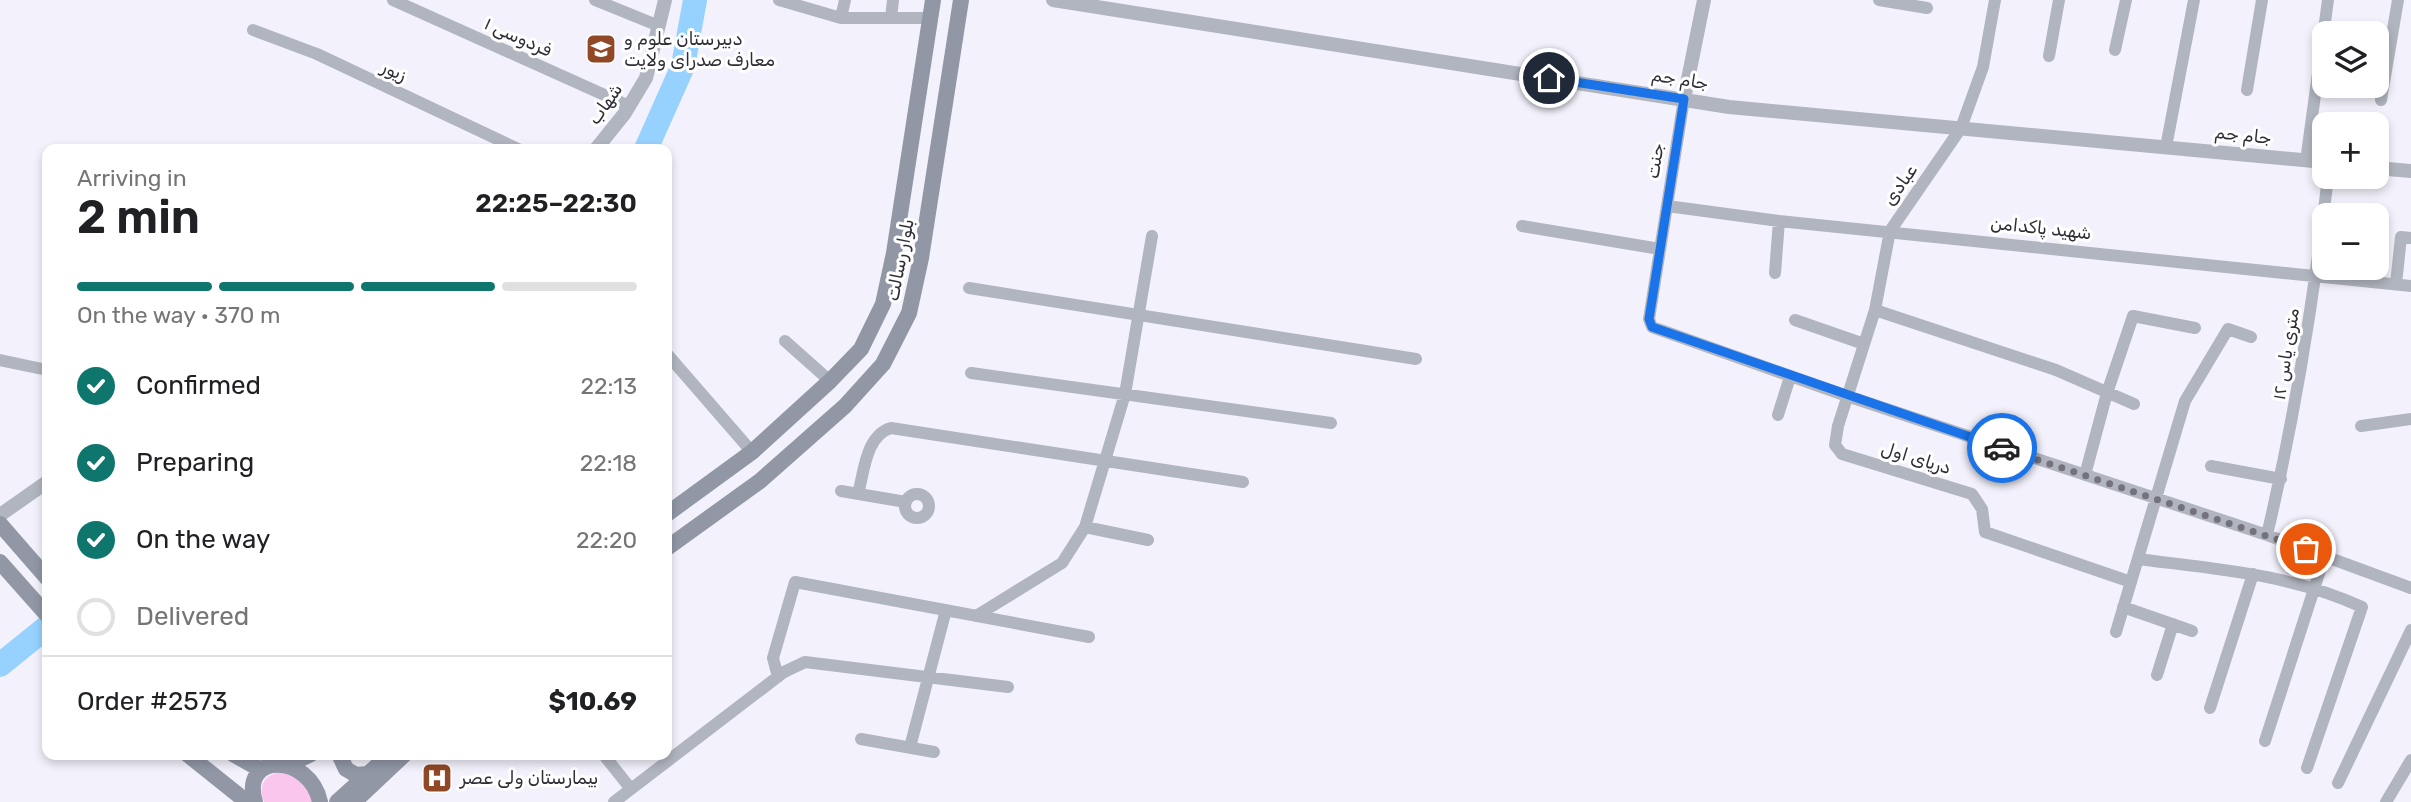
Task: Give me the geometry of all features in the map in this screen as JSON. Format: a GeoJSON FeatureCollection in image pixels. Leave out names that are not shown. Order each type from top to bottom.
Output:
{"type":"FeatureCollection","features":[{"type":"Feature","properties":{"kind":"main road","name":"بلوار رسالت"},"geometry":{"type":"LineString","coordinates":[[672,510],[752,452],[831,381],[860,349],[883,304],[894,253],[933,0]]}},
{"type":"Feature","properties":{"kind":"main road","name":"بلوار رسالت"},"geometry":{"type":"LineString","coordinates":[[672,544],[760,481],[845,406],[883,364],[909,313],[919,269],[961,0]]}},
{"type":"Feature","properties":{"kind":"main road"},"geometry":{"type":"LineString","coordinates":[[0,524],[42,572]]}},
{"type":"Feature","properties":{"kind":"main road"},"geometry":{"type":"LineString","coordinates":[[2,567],[42,609]]}},
{"type":"Feature","properties":{"kind":"main road"},"geometry":{"type":"LineString","coordinates":[[194,760],[247,802]]}},
{"type":"Feature","properties":{"kind":"main road"},"geometry":{"type":"LineString","coordinates":[[244,760],[261,770]]}},
{"type":"Feature","properties":{"kind":"main road"},"geometry":{"type":"LineString","coordinates":[[255,802],[253,788],[261,770],[270,765],[288,765],[298,760]]}},
{"type":"Feature","properties":{"kind":"main road"},"geometry":{"type":"LineString","coordinates":[[342,760],[346,769],[356,775],[368,774]]}},
{"type":"Feature","properties":{"kind":"main road"},"geometry":{"type":"LineString","coordinates":[[337,802],[383,760]]}},
{"type":"Feature","properties":{"kind":"main road"},"geometry":{"type":"LineString","coordinates":[[354,802],[399,760]]}},
{"type":"Feature","properties":{"kind":"main road"},"geometry":{"type":"LineString","coordinates":[[288,765],[310,778],[320,802]]}},
{"type":"Feature","properties":{"kind":"street","name":"فردوسی ۱"},"geometry":{"type":"LineString","coordinates":[[393,0],[629,106]]}},
{"type":"Feature","properties":{"kind":"street"},"geometry":{"type":"LineString","coordinates":[[595,0],[659,26]]}},
{"type":"Feature","properties":{"kind":"street","name":"شهاب"},"geometry":{"type":"LineString","coordinates":[[600,144],[629,106],[646,78],[665,0]]}},
{"type":"Feature","properties":{"kind":"street"},"geometry":{"type":"LineString","coordinates":[[779,0],[841,18],[930,18]]}},
{"type":"Feature","properties":{"kind":"street"},"geometry":{"type":"LineString","coordinates":[[841,18],[845,0]]}},
{"type":"Feature","properties":{"kind":"street"},"geometry":{"type":"LineString","coordinates":[[891,18],[893,0]]}},
{"type":"Feature","properties":{"kind":"street","name":"جام جم"},"geometry":{"type":"LineString","coordinates":[[1053,0],[1729,107],[2312,161]]}},
{"type":"Feature","properties":{"kind":"street","name":"جنت"},"geometry":{"type":"LineString","coordinates":[[1704,0],[1684,99],[1649,319],[1652,327],[1790,377]]}},
{"type":"Feature","properties":{"kind":"street"},"geometry":{"type":"LineString","coordinates":[[1879,0],[1927,8]]}},
{"type":"Feature","properties":{"kind":"street","name":"عبادی"},"geometry":{"type":"LineString","coordinates":[[1847,396],[1875,310],[1890,231],[1961,128],[1983,67],[1995,0]]}},
{"type":"Feature","properties":{"kind":"street"},"geometry":{"type":"LineString","coordinates":[[2049,56],[2059,0]]}},
{"type":"Feature","properties":{"kind":"street"},"geometry":{"type":"LineString","coordinates":[[2115,50],[2126,0]]}},
{"type":"Feature","properties":{"kind":"street"},"geometry":{"type":"LineString","coordinates":[[2166,147],[2193,0]]}},
{"type":"Feature","properties":{"kind":"street"},"geometry":{"type":"LineString","coordinates":[[2246,90],[2262,0]]}},
{"type":"Feature","properties":{"kind":"street"},"geometry":{"type":"LineString","coordinates":[[2306,161],[2328,0]]}},
{"type":"Feature","properties":{"kind":"street"},"geometry":{"type":"LineString","coordinates":[[2381,100],[2398,0]]}},
{"type":"Feature","properties":{"kind":"street","name":"زیور"},"geometry":{"type":"LineString","coordinates":[[253,30],[317,54],[507,144]]}},
{"type":"Feature","properties":{"kind":"street"},"geometry":{"type":"LineString","coordinates":[[2389,169],[2411,171]]}},
{"type":"Feature","properties":{"kind":"street","name":"شهید پاکدامن"},"geometry":{"type":"LineString","coordinates":[[1667,205],[1779,220],[2312,274]]}},
{"type":"Feature","properties":{"kind":"street"},"geometry":{"type":"LineString","coordinates":[[1775,272],[1779,220]]}},
{"type":"Feature","properties":{"kind":"street"},"geometry":{"type":"LineString","coordinates":[[1522,226],[1660,248]]}},
{"type":"Feature","properties":{"kind":"street"},"geometry":{"type":"LineString","coordinates":[[976,616],[1062,563],[1085,527],[1125,394],[1152,236]]}},
{"type":"Feature","properties":{"kind":"street"},"geometry":{"type":"LineString","coordinates":[[2396,284],[2401,237],[2411,238]]}},
{"type":"Feature","properties":{"kind":"street","name":"۱۲ متری یاس"},"geometry":{"type":"LineString","coordinates":[[2267,535],[2281,478],[2316,280]]}},
{"type":"Feature","properties":{"kind":"street","name":"شهید پاکدامن"},"geometry":{"type":"LineString","coordinates":[[2361,280],[2411,286]]}},
{"type":"Feature","properties":{"kind":"street"},"geometry":{"type":"LineString","coordinates":[[969,288],[1416,359]]}},
{"type":"Feature","properties":{"kind":"street"},"geometry":{"type":"LineString","coordinates":[[1875,310],[2056,370],[2134,404]]}},
{"type":"Feature","properties":{"kind":"street"},"geometry":{"type":"LineString","coordinates":[[2085,475],[2107,393],[2133,316],[2195,328]]}},
{"type":"Feature","properties":{"kind":"street"},"geometry":{"type":"LineString","coordinates":[[1795,320],[1864,344]]}},
{"type":"Feature","properties":{"kind":"street"},"geometry":{"type":"LineString","coordinates":[[2116,632],[2185,401],[2228,330],[2251,337]]}},
{"type":"Feature","properties":{"kind":"street"},"geometry":{"type":"LineString","coordinates":[[785,341],[831,381]]}},
{"type":"Feature","properties":{"kind":"street"},"geometry":{"type":"LineString","coordinates":[[0,360],[42,369]]}},
{"type":"Feature","properties":{"kind":"street"},"geometry":{"type":"LineString","coordinates":[[672,360],[752,452]]}},
{"type":"Feature","properties":{"kind":"street"},"geometry":{"type":"LineString","coordinates":[[971,373],[1331,423]]}},
{"type":"Feature","properties":{"kind":"street"},"geometry":{"type":"LineString","coordinates":[[1778,415],[1790,377],[2267,535],[2411,588]]}},
{"type":"Feature","properties":{"kind":"street","name":"دریای اول"},"geometry":{"type":"LineString","coordinates":[[1847,396],[1835,445],[1842,454],[1972,494],[1982,509],[1986,532],[2131,582]]}},
{"type":"Feature","properties":{"kind":"street"},"geometry":{"type":"LineString","coordinates":[[2361,426],[2411,419]]}},
{"type":"Feature","properties":{"kind":"street"},"geometry":{"type":"LineString","coordinates":[[858,494],[873,443],[878,435],[891,428],[1243,482]]}},
{"type":"Feature","properties":{"kind":"street"},"geometry":{"type":"LineString","coordinates":[[2211,466],[2281,478]]}},
{"type":"Feature","properties":{"kind":"street"},"geometry":{"type":"LineString","coordinates":[[0,514],[42,485]]}},
{"type":"Feature","properties":{"kind":"street"},"geometry":{"type":"LineString","coordinates":[[841,491],[906,502]]}},
{"type":"Feature","properties":{"kind":"street"},"geometry":{"type":"LineString","coordinates":[[1085,527],[1148,540]]}},
{"type":"Feature","properties":{"kind":"street"},"geometry":{"type":"LineString","coordinates":[[2265,741],[2325,555]]}},
{"type":"Feature","properties":{"kind":"street"},"geometry":{"type":"LineString","coordinates":[[2138,559],[2253,574],[2315,588],[2362,607],[2306,768]]}},
{"type":"Feature","properties":{"kind":"street"},"geometry":{"type":"LineString","coordinates":[[2210,708],[2253,574]]}},
{"type":"Feature","properties":{"kind":"street"},"geometry":{"type":"LineString","coordinates":[[778,677],[773,658],[795,582],[1089,636]]}},
{"type":"Feature","properties":{"kind":"street"},"geometry":{"type":"LineString","coordinates":[[2123,607],[2192,631]]}},
{"type":"Feature","properties":{"kind":"street"},"geometry":{"type":"LineString","coordinates":[[910,747],[946,610]]}},
{"type":"Feature","properties":{"kind":"street"},"geometry":{"type":"LineString","coordinates":[[2157,675],[2173,624]]}},
{"type":"Feature","properties":{"kind":"street"},"geometry":{"type":"LineString","coordinates":[[2338,783],[2411,630]]}},
{"type":"Feature","properties":{"kind":"street"},"geometry":{"type":"LineString","coordinates":[[672,758],[797,664],[813,661],[1008,687]]}},
{"type":"Feature","properties":{"kind":"street"},"geometry":{"type":"LineString","coordinates":[[861,739],[934,752]]}},
{"type":"Feature","properties":{"kind":"street"},"geometry":{"type":"LineString","coordinates":[[608,760],[631,789]]}},
{"type":"Feature","properties":{"kind":"street"},"geometry":{"type":"LineString","coordinates":[[614,802],[669,760]]}},
{"type":"Feature","properties":{"kind":"street"},"geometry":{"type":"LineString","coordinates":[[2386,802],[2411,760]]}},
{"type":"Feature","properties":{"kind":"shaded area"},"geometry":{"type":"Polygon","coordinates":[[[281,772],[301,782],[313,802],[264,802],[264,782],[270,775],[281,772]]]}},
{"type":"Feature","properties":{"kind":"waterway"},"geometry":{"type":"LineString","coordinates":[[648,144],[683,66],[695,0]]}},
{"type":"Feature","properties":{"kind":"waterway"},"geometry":{"type":"LineString","coordinates":[[0,665],[42,631]]}},
{"type":"Feature","properties":{"kind":"way so far"},"geometry":{"type":"LineString","coordinates":[[2002,448],[2306,549]]}},
{"type":"Feature","properties":{"kind":"place","name":"دبیرستان علوم و معارف صدرای ولایت"},"geometry":{"type":"Point","coordinates":[601,49]}},
{"type":"Feature","properties":{"kind":"place","name":"بیمارستان ولی عصر"},"geometry":{"type":"Point","coordinates":[437,778]}},
{"type":"Feature","properties":{"kind":"route"},"geometry":{"type":"LineString","coordinates":[[1549,78],[1684,99],[1649,319],[1652,327],[2002,448]]}}]}
